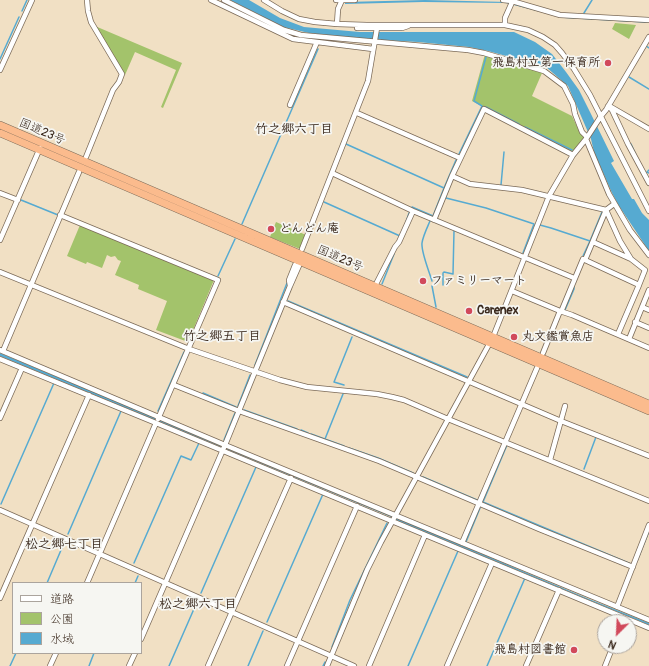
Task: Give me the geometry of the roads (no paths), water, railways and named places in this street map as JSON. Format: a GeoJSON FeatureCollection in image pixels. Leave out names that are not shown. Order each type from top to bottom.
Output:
{"type":"FeatureCollection","features":[{"type":"Feature","properties":{"kind":"highway","name":"国道23号"},"geometry":{"type":"LineString","coordinates":[[0,125],[41,147],[298,263],[649,404]]}},
{"type":"Feature","properties":{"kind":"highway","name":"国道23号"},"geometry":{"type":"LineString","coordinates":[[0,133],[41,147],[376,286],[649,411]]}},
{"type":"Feature","properties":{"kind":"street"},"geometry":{"type":"LineString","coordinates":[[1,67],[32,0]]}},
{"type":"Feature","properties":{"kind":"street"},"geometry":{"type":"LineString","coordinates":[[86,157],[113,90],[119,82],[122,74],[91,22],[88,11],[88,0]]}},
{"type":"Feature","properties":{"kind":"street"},"geometry":{"type":"LineString","coordinates":[[211,0],[289,37],[300,40],[374,49]]}},
{"type":"Feature","properties":{"kind":"street"},"geometry":{"type":"LineString","coordinates":[[224,0],[284,30],[301,35],[468,50],[484,53],[544,71],[564,86],[573,104],[574,114],[582,132],[587,138],[608,194],[630,230],[649,255]]}},
{"type":"Feature","properties":{"kind":"street"},"geometry":{"type":"LineString","coordinates":[[264,0],[299,19],[377,29],[402,28],[413,25]]}},
{"type":"Feature","properties":{"kind":"street"},"geometry":{"type":"LineString","coordinates":[[337,24],[340,0],[355,0]]}},
{"type":"Feature","properties":{"kind":"street"},"geometry":{"type":"LineString","coordinates":[[502,0],[560,15],[649,20]]}},
{"type":"Feature","properties":{"kind":"street"},"geometry":{"type":"LineString","coordinates":[[505,25],[505,18],[512,2]]}},
{"type":"Feature","properties":{"kind":"street"},"geometry":{"type":"LineString","coordinates":[[337,24],[505,25],[528,30],[543,37],[555,45],[574,69],[590,95],[600,118],[649,211]]}},
{"type":"Feature","properties":{"kind":"street"},"geometry":{"type":"LineString","coordinates":[[302,249],[368,81],[377,29]]}},
{"type":"Feature","properties":{"kind":"street"},"geometry":{"type":"LineString","coordinates":[[327,666],[367,570],[392,521],[492,340],[549,196],[573,155],[587,138],[606,110],[649,38]]}},
{"type":"Feature","properties":{"kind":"street"},"geometry":{"type":"LineString","coordinates":[[290,105],[317,42]]}},
{"type":"Feature","properties":{"kind":"street"},"geometry":{"type":"LineString","coordinates":[[643,47],[649,51]]}},
{"type":"Feature","properties":{"kind":"street"},"geometry":{"type":"LineString","coordinates":[[608,106],[649,129]]}},
{"type":"Feature","properties":{"kind":"street"},"geometry":{"type":"LineString","coordinates":[[608,106],[612,110],[649,184]]}},
{"type":"Feature","properties":{"kind":"street"},"geometry":{"type":"LineString","coordinates":[[434,220],[460,158],[484,109],[573,155]]}},
{"type":"Feature","properties":{"kind":"street"},"geometry":{"type":"LineString","coordinates":[[357,112],[460,158]]}},
{"type":"Feature","properties":{"kind":"street"},"geometry":{"type":"LineString","coordinates":[[0,240],[41,147]]}},
{"type":"Feature","properties":{"kind":"street"},"geometry":{"type":"LineString","coordinates":[[79,172],[1,351],[649,620]]}},
{"type":"Feature","properties":{"kind":"street"},"geometry":{"type":"LineString","coordinates":[[332,173],[412,211],[574,278]]}},
{"type":"Feature","properties":{"kind":"street"},"geometry":{"type":"LineString","coordinates":[[452,176],[470,184],[522,190],[606,210]]}},
{"type":"Feature","properties":{"kind":"street"},"geometry":{"type":"LineString","coordinates":[[0,193],[18,200]]}},
{"type":"Feature","properties":{"kind":"street"},"geometry":{"type":"LineString","coordinates":[[543,353],[571,289],[574,278],[583,259],[585,260],[606,210],[614,204]]}},
{"type":"Feature","properties":{"kind":"street"},"geometry":{"type":"LineString","coordinates":[[606,210],[620,241],[631,259]]}},
{"type":"Feature","properties":{"kind":"street"},"geometry":{"type":"LineString","coordinates":[[376,286],[395,247],[400,242],[412,211]]}},
{"type":"Feature","properties":{"kind":"street"},"geometry":{"type":"LineString","coordinates":[[60,215],[218,280],[174,385],[87,582]]}},
{"type":"Feature","properties":{"kind":"street"},"geometry":{"type":"LineString","coordinates":[[593,242],[631,259],[645,270],[618,334]]}},
{"type":"Feature","properties":{"kind":"street"},"geometry":{"type":"LineString","coordinates":[[585,260],[639,285]]}},
{"type":"Feature","properties":{"kind":"street"},"geometry":{"type":"LineString","coordinates":[[142,637],[223,451],[298,263]]}},
{"type":"Feature","properties":{"kind":"street"},"geometry":{"type":"LineString","coordinates":[[0,272],[189,349],[295,385],[377,394],[404,400],[649,501]]}},
{"type":"Feature","properties":{"kind":"street"},"geometry":{"type":"LineString","coordinates":[[512,291],[649,348]]}},
{"type":"Feature","properties":{"kind":"street"},"geometry":{"type":"LineString","coordinates":[[628,339],[649,291]]}},
{"type":"Feature","properties":{"kind":"street"},"geometry":{"type":"LineString","coordinates":[[283,302],[561,421],[649,456]]}},
{"type":"Feature","properties":{"kind":"street"},"geometry":{"type":"LineString","coordinates":[[642,307],[649,310]]}},
{"type":"Feature","properties":{"kind":"street"},"geometry":{"type":"LineString","coordinates":[[636,322],[649,328]]}},
{"type":"Feature","properties":{"kind":"street"},"geometry":{"type":"LineString","coordinates":[[0,359],[559,590],[611,614]]}},
{"type":"Feature","properties":{"kind":"street"},"geometry":{"type":"LineString","coordinates":[[0,418],[22,368]]}},
{"type":"Feature","properties":{"kind":"street"},"geometry":{"type":"LineString","coordinates":[[462,543],[537,368]]}},
{"type":"Feature","properties":{"kind":"street"},"geometry":{"type":"LineString","coordinates":[[174,385],[239,411],[357,453],[633,567]]}},
{"type":"Feature","properties":{"kind":"street"},"geometry":{"type":"LineString","coordinates":[[0,598],[89,395]]}},
{"type":"Feature","properties":{"kind":"street"},"geometry":{"type":"LineString","coordinates":[[550,460],[565,406]]}},
{"type":"Feature","properties":{"kind":"street"},"geometry":{"type":"LineString","coordinates":[[208,666],[290,478]]}},
{"type":"Feature","properties":{"kind":"street"},"geometry":{"type":"LineString","coordinates":[[287,666],[357,506]]}},
{"type":"Feature","properties":{"kind":"street"},"geometry":{"type":"LineString","coordinates":[[0,510],[354,666]]}},
{"type":"Feature","properties":{"kind":"street"},"geometry":{"type":"LineString","coordinates":[[617,607],[649,525]]}},
{"type":"Feature","properties":{"kind":"street"},"geometry":{"type":"LineString","coordinates":[[368,666],[425,535]]}},
{"type":"Feature","properties":{"kind":"street"},"geometry":{"type":"LineString","coordinates":[[447,666],[492,563]]}},
{"type":"Feature","properties":{"kind":"street"},"geometry":{"type":"LineString","coordinates":[[526,666],[559,590]]}},
{"type":"Feature","properties":{"kind":"street"},"geometry":{"type":"LineString","coordinates":[[637,624],[649,628]]}},
{"type":"Feature","properties":{"kind":"street"},"geometry":{"type":"LineString","coordinates":[[50,666],[56,654]]}},
{"type":"Feature","properties":{"kind":"street"},"geometry":{"type":"LineString","coordinates":[[129,666],[135,654]]}},
{"type":"Feature","properties":{"kind":"street"},"geometry":{"type":"LineString","coordinates":[[604,666],[609,654]]}},
{"type":"Feature","properties":{"kind":"water"},"geometry":{"type":"Polygon","coordinates":[[[230,0],[249,0],[280,18],[304,27],[360,32],[514,32],[535,42],[552,54],[579,90],[614,161],[611,163],[632,199],[634,199],[642,213],[649,220],[649,251],[612,193],[568,86],[546,67],[469,47],[363,39],[309,33],[283,27],[230,0]]]}},
{"type":"Feature","properties":{"kind":"water"},"geometry":{"type":"Polygon","coordinates":[[[425,0],[508,2],[560,16],[649,21],[649,23],[564,18],[506,3],[423,2],[345,4],[345,2],[425,0]]]}},
{"type":"Feature","properties":{"kind":"water"},"geometry":{"type":"Polygon","coordinates":[[[0,353],[626,614],[622,614],[0,356],[0,353]]]}},
{"type":"Feature","properties":{"kind":"water"},"geometry":{"type":"Polygon","coordinates":[[[637,618],[649,623],[649,625],[637,620],[637,618]]]}},
{"type":"Feature","properties":{"kind":"waterway"},"geometry":{"type":"LineString","coordinates":[[22,11],[27,0]]}},
{"type":"Feature","properties":{"kind":"waterway"},"geometry":{"type":"LineString","coordinates":[[584,13],[592,0]]}},
{"type":"Feature","properties":{"kind":"waterway"},"geometry":{"type":"LineString","coordinates":[[0,59],[19,17]]}},
{"type":"Feature","properties":{"kind":"waterway"},"geometry":{"type":"LineString","coordinates":[[242,224],[318,49]]}},
{"type":"Feature","properties":{"kind":"waterway"},"geometry":{"type":"LineString","coordinates":[[459,154],[482,106],[474,101],[486,57]]}},
{"type":"Feature","properties":{"kind":"waterway"},"geometry":{"type":"LineString","coordinates":[[629,77],[649,89]]}},
{"type":"Feature","properties":{"kind":"waterway"},"geometry":{"type":"LineString","coordinates":[[486,107],[519,124]]}},
{"type":"Feature","properties":{"kind":"waterway"},"geometry":{"type":"LineString","coordinates":[[525,127],[572,150]]}},
{"type":"Feature","properties":{"kind":"waterway"},"geometry":{"type":"LineString","coordinates":[[346,144],[444,188]]}},
{"type":"Feature","properties":{"kind":"waterway"},"geometry":{"type":"LineString","coordinates":[[630,145],[631,144],[636,155]]}},
{"type":"Feature","properties":{"kind":"waterway"},"geometry":{"type":"LineString","coordinates":[[501,185],[504,152]]}},
{"type":"Feature","properties":{"kind":"waterway"},"geometry":{"type":"LineString","coordinates":[[412,207],[433,216],[456,160]]}},
{"type":"Feature","properties":{"kind":"waterway"},"geometry":{"type":"LineString","coordinates":[[649,170],[647,172],[649,173]]}},
{"type":"Feature","properties":{"kind":"waterway"},"geometry":{"type":"LineString","coordinates":[[446,198],[486,208],[534,224],[523,253]]}},
{"type":"Feature","properties":{"kind":"waterway"},"geometry":{"type":"LineString","coordinates":[[21,200],[58,215]]}},
{"type":"Feature","properties":{"kind":"waterway"},"geometry":{"type":"LineString","coordinates":[[324,202],[400,236]]}},
{"type":"Feature","properties":{"kind":"waterway"},"geometry":{"type":"LineString","coordinates":[[583,256],[602,212]]}},
{"type":"Feature","properties":{"kind":"waterway"},"geometry":{"type":"LineString","coordinates":[[406,222],[409,213]]}},
{"type":"Feature","properties":{"kind":"waterway"},"geometry":{"type":"LineString","coordinates":[[430,221],[423,238],[422,247],[432,281]]}},
{"type":"Feature","properties":{"kind":"waterway"},"geometry":{"type":"LineString","coordinates":[[540,225],[590,241]]}},
{"type":"Feature","properties":{"kind":"waterway"},"geometry":{"type":"LineString","coordinates":[[443,285],[443,273],[453,274],[454,231]]}},
{"type":"Feature","properties":{"kind":"waterway"},"geometry":{"type":"LineString","coordinates":[[218,276],[235,239]]}},
{"type":"Feature","properties":{"kind":"waterway"},"geometry":{"type":"LineString","coordinates":[[382,284],[394,254]]}},
{"type":"Feature","properties":{"kind":"waterway"},"geometry":{"type":"LineString","coordinates":[[255,365],[287,283]]}},
{"type":"Feature","properties":{"kind":"waterway"},"geometry":{"type":"LineString","coordinates":[[432,286],[436,307]]}},
{"type":"Feature","properties":{"kind":"waterway"},"geometry":{"type":"LineString","coordinates":[[565,310],[574,286]]}},
{"type":"Feature","properties":{"kind":"waterway"},"geometry":{"type":"LineString","coordinates":[[288,301],[467,377]]}},
{"type":"Feature","properties":{"kind":"waterway"},"geometry":{"type":"LineString","coordinates":[[189,341],[191,337]]}},
{"type":"Feature","properties":{"kind":"waterway"},"geometry":{"type":"LineString","coordinates":[[344,385],[334,382],[352,337]]}},
{"type":"Feature","properties":{"kind":"waterway"},"geometry":{"type":"LineString","coordinates":[[158,411],[184,352]]}},
{"type":"Feature","properties":{"kind":"waterway"},"geometry":{"type":"LineString","coordinates":[[238,406],[250,375]]}},
{"type":"Feature","properties":{"kind":"waterway"},"geometry":{"type":"LineString","coordinates":[[1,504],[54,383]]}},
{"type":"Feature","properties":{"kind":"waterway"},"geometry":{"type":"LineString","coordinates":[[203,393],[236,407]]}},
{"type":"Feature","properties":{"kind":"waterway"},"geometry":{"type":"LineString","coordinates":[[325,439],[343,394]]}},
{"type":"Feature","properties":{"kind":"waterway"},"geometry":{"type":"LineString","coordinates":[[244,410],[297,429]]}},
{"type":"Feature","properties":{"kind":"waterway"},"geometry":{"type":"LineString","coordinates":[[68,534],[121,411]]}},
{"type":"Feature","properties":{"kind":"waterway"},"geometry":{"type":"LineString","coordinates":[[224,440],[235,413]]}},
{"type":"Feature","properties":{"kind":"waterway"},"geometry":{"type":"LineString","coordinates":[[301,430],[308,433]]}},
{"type":"Feature","properties":{"kind":"waterway"},"geometry":{"type":"LineString","coordinates":[[311,434],[344,446]]}},
{"type":"Feature","properties":{"kind":"waterway"},"geometry":{"type":"LineString","coordinates":[[584,469],[596,437]]}},
{"type":"Feature","properties":{"kind":"waterway"},"geometry":{"type":"LineString","coordinates":[[134,563],[181,456],[191,460],[199,443]]}},
{"type":"Feature","properties":{"kind":"waterway"},"geometry":{"type":"LineString","coordinates":[[507,445],[483,502],[631,564]]}},
{"type":"Feature","properties":{"kind":"waterway"},"geometry":{"type":"LineString","coordinates":[[349,448],[378,458],[413,473]]}},
{"type":"Feature","properties":{"kind":"waterway"},"geometry":{"type":"LineString","coordinates":[[201,593],[256,467]]}},
{"type":"Feature","properties":{"kind":"waterway"},"geometry":{"type":"LineString","coordinates":[[423,477],[477,500]]}},
{"type":"Feature","properties":{"kind":"waterway"},"geometry":{"type":"LineString","coordinates":[[267,622],[323,494]]}},
{"type":"Feature","properties":{"kind":"waterway"},"geometry":{"type":"LineString","coordinates":[[466,542],[480,508]]}},
{"type":"Feature","properties":{"kind":"waterway"},"geometry":{"type":"LineString","coordinates":[[332,647],[350,600],[387,523]]}},
{"type":"Feature","properties":{"kind":"waterway"},"geometry":{"type":"LineString","coordinates":[[637,561],[649,531]]}},
{"type":"Feature","properties":{"kind":"waterway"},"geometry":{"type":"LineString","coordinates":[[47,582],[64,543]]}},
{"type":"Feature","properties":{"kind":"waterway"},"geometry":{"type":"LineString","coordinates":[[408,666],[458,551]]}},
{"type":"Feature","properties":{"kind":"waterway"},"geometry":{"type":"LineString","coordinates":[[135,582],[138,576]]}},
{"type":"Feature","properties":{"kind":"waterway"},"geometry":{"type":"LineString","coordinates":[[487,666],[525,578]]}},
{"type":"Feature","properties":{"kind":"waterway"},"geometry":{"type":"LineString","coordinates":[[169,666],[197,602]]}},
{"type":"Feature","properties":{"kind":"waterway"},"geometry":{"type":"LineString","coordinates":[[248,666],[263,631]]}},
{"type":"Feature","properties":{"kind":"waterway"},"geometry":{"type":"LineString","coordinates":[[10,666],[16,654]]}},
{"type":"Feature","properties":{"kind":"waterway"},"geometry":{"type":"LineString","coordinates":[[89,666],[94,654]]}},
{"type":"Feature","properties":{"kind":"waterway"},"geometry":{"type":"LineString","coordinates":[[323,666],[325,662]]}},
{"type":"Feature","properties":{"kind":"place","name":"飛島村立第一保育所"},"geometry":{"type":"Point","coordinates":[608,63]}},
{"type":"Feature","properties":{"kind":"place","name":"どんどん庵"},"geometry":{"type":"Point","coordinates":[271,229]}},
{"type":"Feature","properties":{"kind":"place","name":"ファミリーマート"},"geometry":{"type":"Point","coordinates":[423,281]}},
{"type":"Feature","properties":{"kind":"place","name":"Carenex"},"geometry":{"type":"Point","coordinates":[469,311]}},
{"type":"Feature","properties":{"kind":"place","name":"丸文鑑賞魚店"},"geometry":{"type":"Point","coordinates":[514,337]}},
{"type":"Feature","properties":{"kind":"place","name":"飛島村図書館"},"geometry":{"type":"Point","coordinates":[574,650]}},
{"type":"Feature","properties":{"kind":"district","name":"竹之郷六丁目"},"geometry":{"type":"Point","coordinates":[294,130]}},
{"type":"Feature","properties":{"kind":"district","name":"竹之郷五丁目"},"geometry":{"type":"Point","coordinates":[222,337]}},
{"type":"Feature","properties":{"kind":"district","name":"松之郷七丁目"},"geometry":{"type":"Point","coordinates":[64,545]}},
{"type":"Feature","properties":{"kind":"district","name":"松之郷六丁目"},"geometry":{"type":"Point","coordinates":[198,605]}}]}
